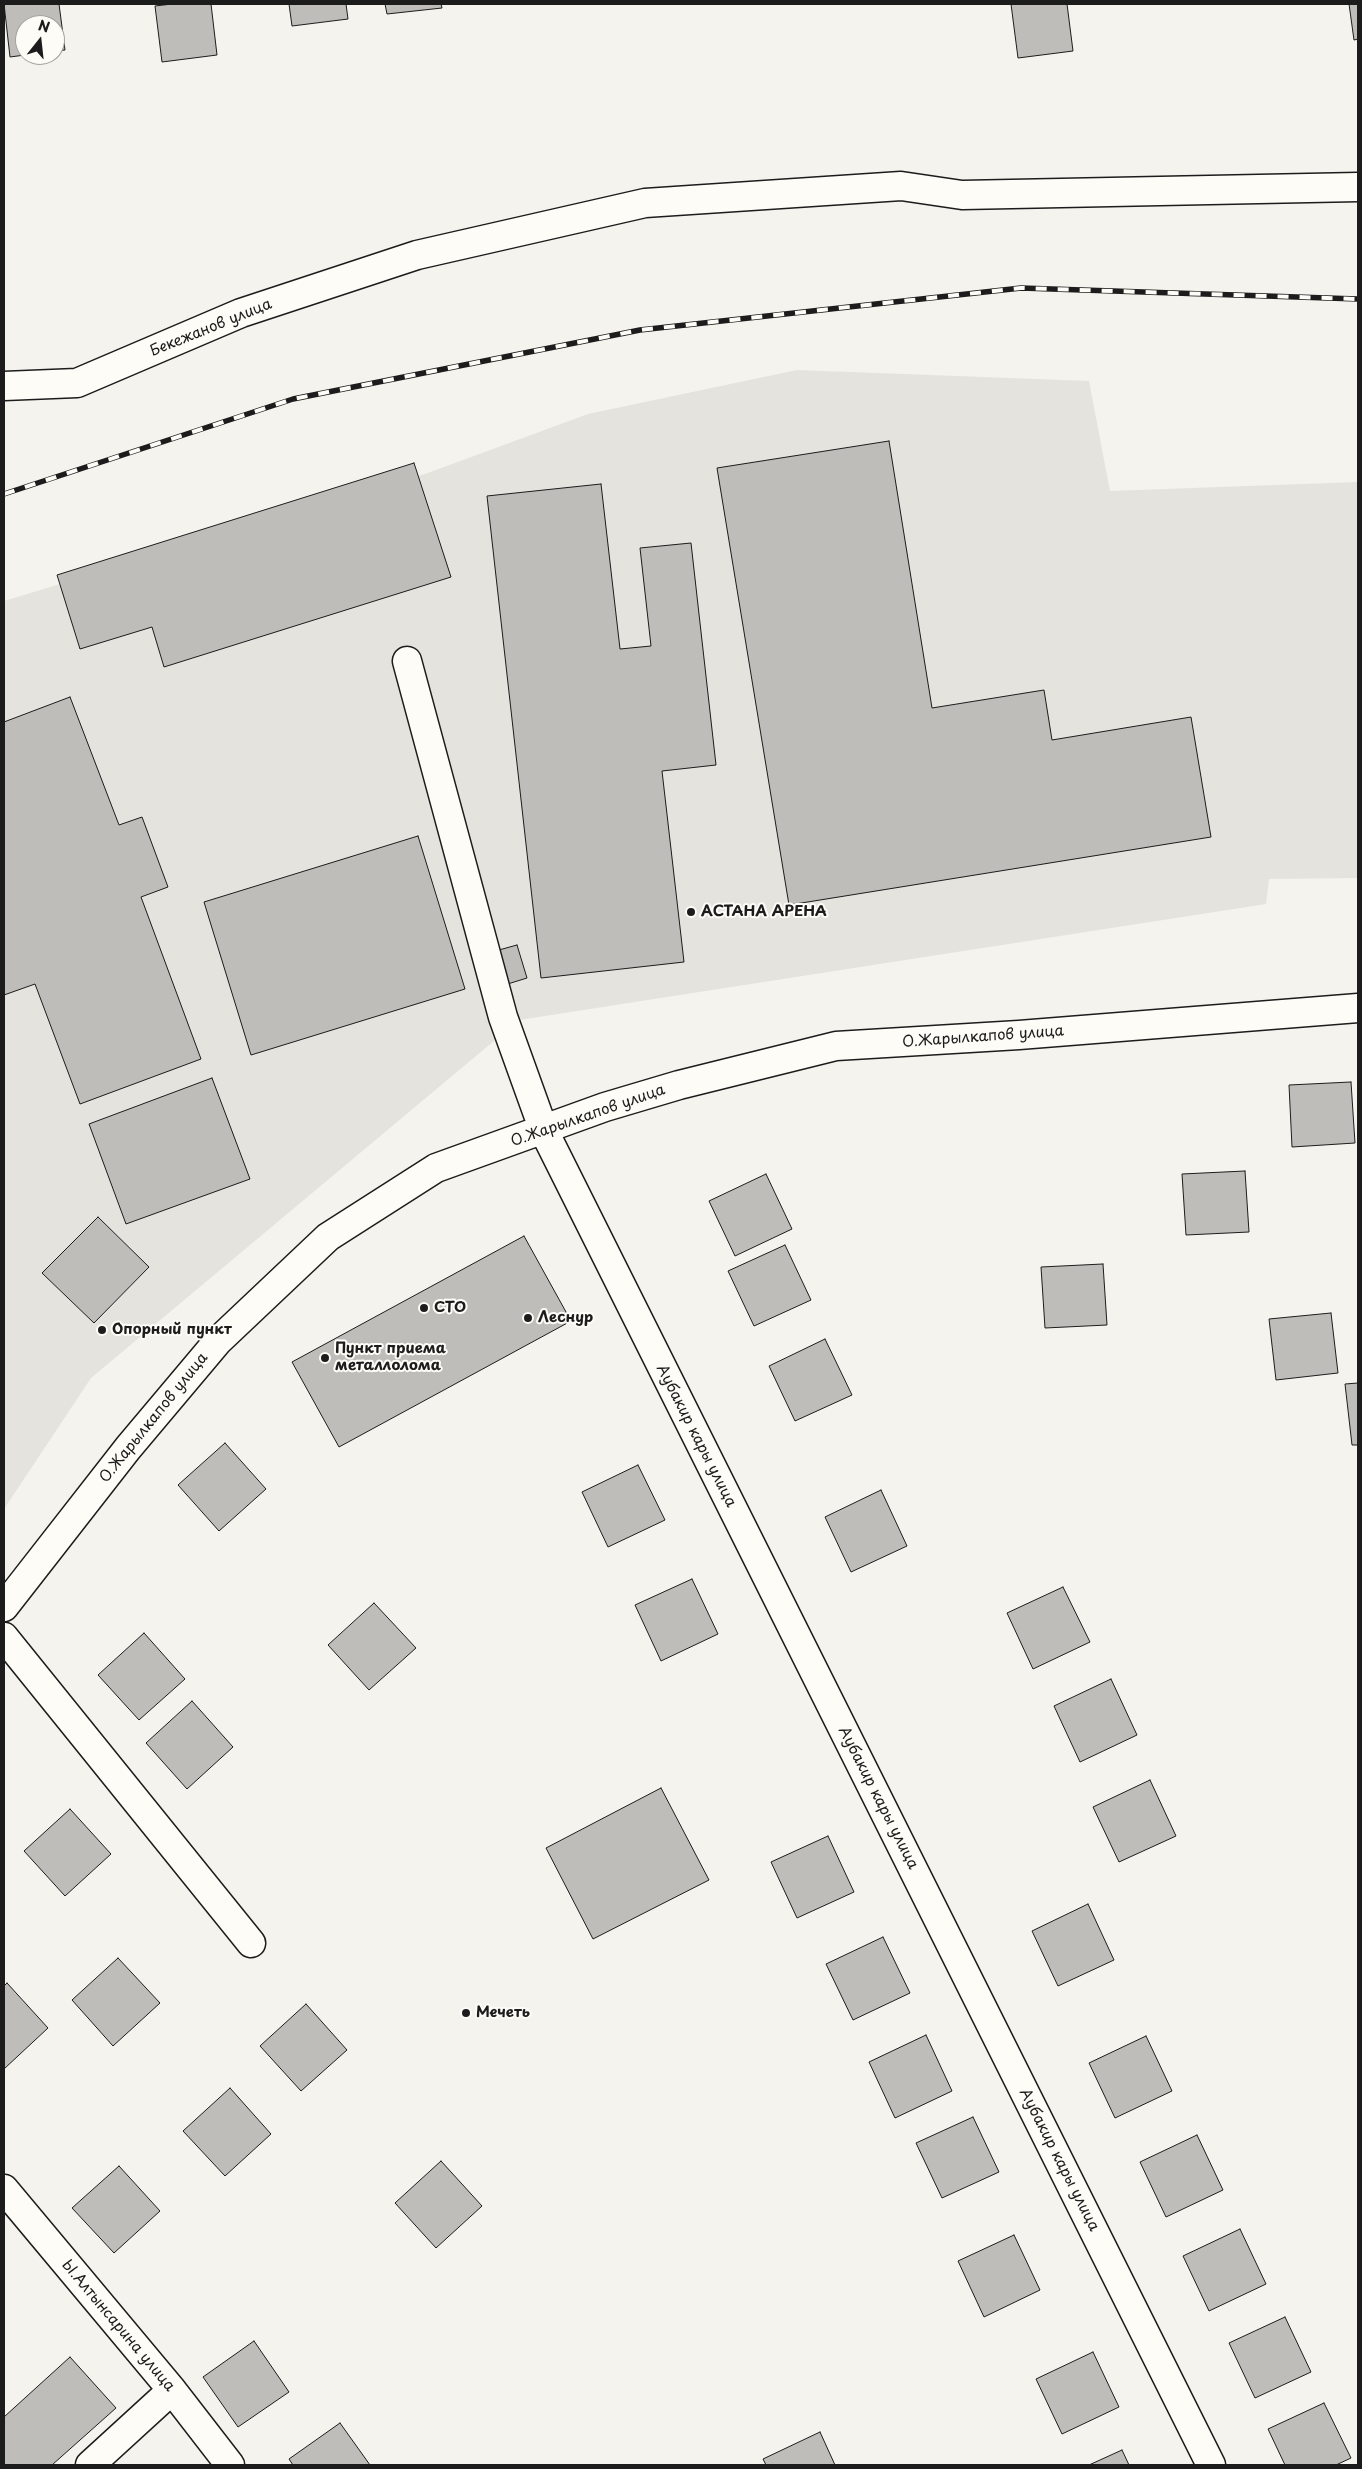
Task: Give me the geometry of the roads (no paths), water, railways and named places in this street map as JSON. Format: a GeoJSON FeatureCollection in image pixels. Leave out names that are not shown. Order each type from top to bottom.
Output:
{"type":"FeatureCollection","features":[{"type":"Feature","properties":{"kind":"street","name":"Бекежанов улица"},"geometry":{"type":"LineString","coordinates":[[4,386],[77,383],[241,313],[417,255],[645,203],[901,186],[962,196],[1358,187]]}},
{"type":"Feature","properties":{"kind":"street","name":"Аубакир кары улица"},"geometry":{"type":"LineString","coordinates":[[407,661],[502,1017],[544,1131],[1211,2465]]}},
{"type":"Feature","properties":{"kind":"street","name":"О.Жарылкапов улица"},"geometry":{"type":"LineString","coordinates":[[4,1607],[128,1448],[218,1341],[328,1238],[436,1168],[544,1131],[605,1107],[679,1085],[836,1046],[1019,1035],[1358,1008]]}},
{"type":"Feature","properties":{"kind":"street"},"geometry":{"type":"LineString","coordinates":[[4,1637],[251,1943]]}},
{"type":"Feature","properties":{"kind":"street","name":"Ы.Алтынсарина улица"},"geometry":{"type":"LineString","coordinates":[[4,2188],[172,2390],[230,2465]]}},
{"type":"Feature","properties":{"kind":"street"},"geometry":{"type":"LineString","coordinates":[[90,2465],[172,2390]]}},
{"type":"Feature","properties":{"kind":"railway"},"geometry":{"type":"LineString","coordinates":[[4,494],[293,399],[640,330],[1021,288],[1358,299]]}},
{"type":"Feature","properties":{"kind":"place","name":"АСТАНА АРЕНА"},"geometry":{"type":"Point","coordinates":[691,912]}},
{"type":"Feature","properties":{"kind":"place","name":"СТО"},"geometry":{"type":"Point","coordinates":[424,1308]}},
{"type":"Feature","properties":{"kind":"place","name":"Леснур"},"geometry":{"type":"Point","coordinates":[528,1318]}},
{"type":"Feature","properties":{"kind":"place","name":"Опорный пункт"},"geometry":{"type":"Point","coordinates":[102,1330]}},
{"type":"Feature","properties":{"kind":"place","name":"Пункт приема металлолома"},"geometry":{"type":"Point","coordinates":[325,1358]}},
{"type":"Feature","properties":{"kind":"place","name":"Мечеть"},"geometry":{"type":"Point","coordinates":[466,2013]}}]}
